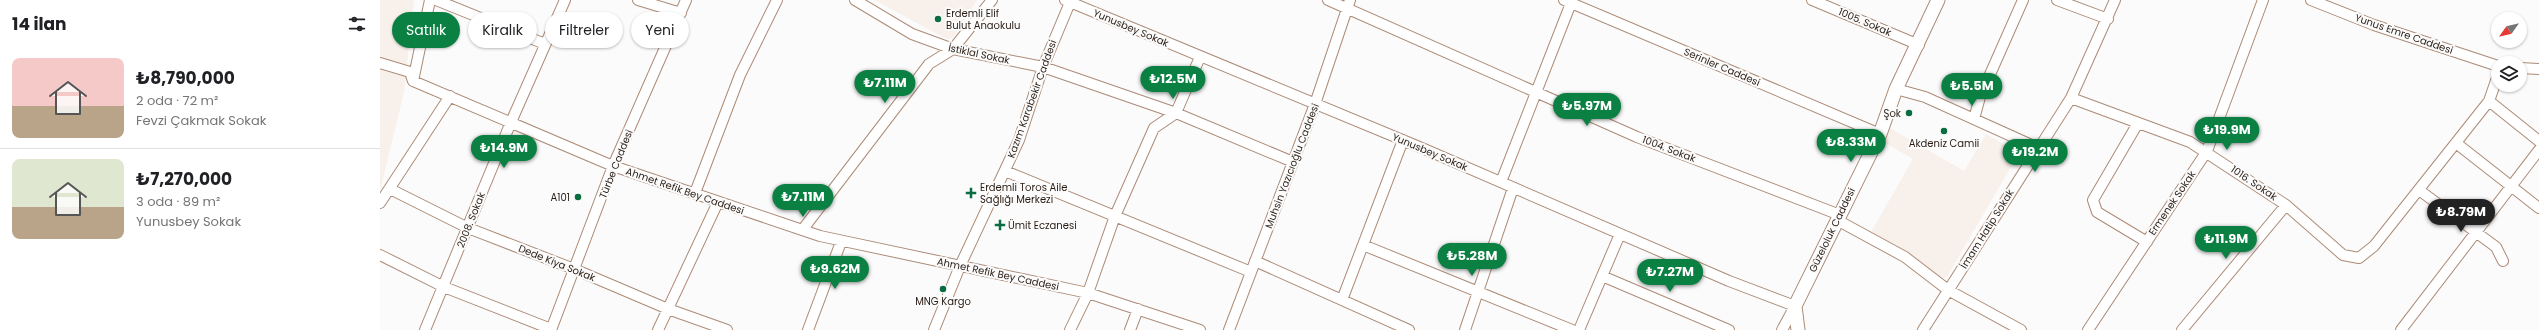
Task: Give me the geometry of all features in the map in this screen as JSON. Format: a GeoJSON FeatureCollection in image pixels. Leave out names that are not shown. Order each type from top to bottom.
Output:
{"type":"FeatureCollection","features":[{"type":"Feature","properties":{"kind":"main road","name":"Güzeloluk Caddesi"},"geometry":{"type":"LineString","coordinates":[[1795,306],[1880,134],[1896,89],[1919,45],[1938,0]]}},
{"type":"Feature","properties":{"kind":"main road"},"geometry":{"type":"LineString","coordinates":[[1795,306],[1798,330]]}},
{"type":"Feature","properties":{"kind":"street"},"geometry":{"type":"LineString","coordinates":[[413,80],[430,0]]}},
{"type":"Feature","properties":{"kind":"street"},"geometry":{"type":"LineString","coordinates":[[436,0],[545,44]]}},
{"type":"Feature","properties":{"kind":"street","name":"2008. Sokak"},"geometry":{"type":"LineString","coordinates":[[560,12],[565,0]]}},
{"type":"Feature","properties":{"kind":"street"},"geometry":{"type":"LineString","coordinates":[[638,0],[678,12]]}},
{"type":"Feature","properties":{"kind":"street","name":"Türbe Caddesi"},"geometry":{"type":"LineString","coordinates":[[681,12],[686,0]]}},
{"type":"Feature","properties":{"kind":"street"},"geometry":{"type":"LineString","coordinates":[[695,193],[740,75],[777,0]]}},
{"type":"Feature","properties":{"kind":"street","name":"İstiklal Sokak"},"geometry":{"type":"LineString","coordinates":[[855,0],[912,34],[953,49],[1042,67],[1176,113],[1292,162]]}},
{"type":"Feature","properties":{"kind":"street"},"geometry":{"type":"LineString","coordinates":[[803,229],[929,64],[953,49],[992,0]]}},
{"type":"Feature","properties":{"kind":"street","name":"1004. Sokak"},"geometry":{"type":"LineString","coordinates":[[1328,0],[1348,4],[1535,92],[1637,137],[1838,218],[1905,257],[1948,290],[2021,330]]}},
{"type":"Feature","properties":{"kind":"street","name":"1005. Sokak"},"geometry":{"type":"LineString","coordinates":[[1812,0],[1919,45]]}},
{"type":"Feature","properties":{"kind":"street"},"geometry":{"type":"LineString","coordinates":[[1974,119],[1980,97],[2023,0]]}},
{"type":"Feature","properties":{"kind":"street"},"geometry":{"type":"LineString","coordinates":[[2057,0],[2108,19]]}},
{"type":"Feature","properties":{"kind":"street","name":"İmam Hatip Sokak"},"geometry":{"type":"LineString","coordinates":[[1923,330],[2071,98],[2108,19],[2115,0]]}},
{"type":"Feature","properties":{"kind":"street","name":"Ermenek Sokak"},"geometry":{"type":"LineString","coordinates":[[2088,330],[2207,151],[2264,0]]}},
{"type":"Feature","properties":{"kind":"street","name":"Yunus Emre Caddesi"},"geometry":{"type":"LineString","coordinates":[[2311,0],[2374,25],[2491,64]]}},
{"type":"Feature","properties":{"kind":"street","name":"Yunusbey Sokak"},"geometry":{"type":"LineString","coordinates":[[1069,1],[1200,57],[1403,140],[1729,281],[1795,306]]}},
{"type":"Feature","properties":{"kind":"street","name":"Kazım Karabekir Caddesi"},"geometry":{"type":"LineString","coordinates":[[934,330],[960,266],[1019,140],[1042,67],[1069,1]]}},
{"type":"Feature","properties":{"kind":"street"},"geometry":{"type":"LineString","coordinates":[[1501,182],[1568,1]]}},
{"type":"Feature","properties":{"kind":"street","name":"Serinler Caddesi"},"geometry":{"type":"LineString","coordinates":[[1568,1],[1880,134]]}},
{"type":"Feature","properties":{"kind":"street","name":"Muhsin Yazıcıoğlu Caddesi"},"geometry":{"type":"LineString","coordinates":[[1229,330],[1315,104],[1348,4]]}},
{"type":"Feature","properties":{"kind":"street","name":"2008. Sokak"},"geometry":{"type":"LineString","coordinates":[[425,330],[545,44]]}},
{"type":"Feature","properties":{"kind":"street","name":"Türbe Caddesi"},"geometry":{"type":"LineString","coordinates":[[551,330],[613,166],[665,48]]}},
{"type":"Feature","properties":{"kind":"street"},"geometry":{"type":"LineString","coordinates":[[1070,330],[1088,293],[1115,216],[1154,128],[1176,113],[1200,57]]}},
{"type":"Feature","properties":{"kind":"street","name":"Ahmet Refik Bey Caddesi"},"geometry":{"type":"LineString","coordinates":[[380,63],[410,72],[413,80],[613,166],[718,202],[841,242],[1088,293],[1200,330]]}},
{"type":"Feature","properties":{"kind":"street"},"geometry":{"type":"LineString","coordinates":[[2527,68],[2539,69]]}},
{"type":"Feature","properties":{"kind":"street"},"geometry":{"type":"LineString","coordinates":[[1896,89],[1925,97],[2038,148]]}},
{"type":"Feature","properties":{"kind":"street"},"geometry":{"type":"LineString","coordinates":[[2492,92],[2489,101],[2419,190],[2496,247],[2502,261]]}},
{"type":"Feature","properties":{"kind":"street"},"geometry":{"type":"LineString","coordinates":[[380,203],[450,96]]}},
{"type":"Feature","properties":{"kind":"street","name":"1016. Sokak"},"geometry":{"type":"LineString","coordinates":[[2071,98],[2190,142],[2207,151],[2286,205],[2342,255],[2359,258],[2374,246],[2419,190]]}},
{"type":"Feature","properties":{"kind":"street"},"geometry":{"type":"LineString","coordinates":[[2489,101],[2539,141]]}},
{"type":"Feature","properties":{"kind":"street"},"geometry":{"type":"LineString","coordinates":[[2138,123],[2093,200],[2097,212],[2147,242]]}},
{"type":"Feature","properties":{"kind":"street"},"geometry":{"type":"LineString","coordinates":[[1342,300],[1403,140]]}},
{"type":"Feature","properties":{"kind":"street"},"geometry":{"type":"LineString","coordinates":[[2456,143],[2539,208]]}},
{"type":"Feature","properties":{"kind":"street"},"geometry":{"type":"LineString","coordinates":[[2401,330],[2539,150]]}},
{"type":"Feature","properties":{"kind":"street"},"geometry":{"type":"LineString","coordinates":[[1005,171],[1251,272]]}},
{"type":"Feature","properties":{"kind":"street"},"geometry":{"type":"LineString","coordinates":[[1465,330],[1513,188]]}},
{"type":"Feature","properties":{"kind":"street","name":"Dede Kiya Sokak"},"geometry":{"type":"LineString","coordinates":[[390,189],[468,228],[574,269],[668,309],[727,330]]}},
{"type":"Feature","properties":{"kind":"street"},"geometry":{"type":"LineString","coordinates":[[658,330],[718,202]]}},
{"type":"Feature","properties":{"kind":"street"},"geometry":{"type":"LineString","coordinates":[[2182,330],[2286,205]]}},
{"type":"Feature","properties":{"kind":"street"},"geometry":{"type":"LineString","coordinates":[[1579,330],[1620,234]]}},
{"type":"Feature","properties":{"kind":"street"},"geometry":{"type":"LineString","coordinates":[[808,330],[841,242]]}},
{"type":"Feature","properties":{"kind":"street"},"geometry":{"type":"LineString","coordinates":[[1363,245],[1572,330]]}},
{"type":"Feature","properties":{"kind":"street"},"geometry":{"type":"LineString","coordinates":[[380,255],[444,287],[551,330]]}},
{"type":"Feature","properties":{"kind":"street"},"geometry":{"type":"LineString","coordinates":[[1255,261],[1409,330]]}},
{"type":"Feature","properties":{"kind":"street"},"geometry":{"type":"LineString","coordinates":[[1602,276],[1729,330]]}},
{"type":"Feature","properties":{"kind":"street"},"geometry":{"type":"LineString","coordinates":[[1782,330],[1795,306]]}},
{"type":"Feature","properties":{"kind":"street"},"geometry":{"type":"LineString","coordinates":[[1130,330],[1138,309]]}},
{"type":"Feature","properties":{"kind":"shaded area"},"geometry":{"type":"Polygon","coordinates":[[[380,0],[414,0],[413,12],[392,12],[392,48],[409,48],[404,92],[380,191],[380,0]]]}},
{"type":"Feature","properties":{"kind":"shaded area","name":"Erdemli Elif Bulut Anaokulu"},"geometry":{"type":"Polygon","coordinates":[[[874,0],[977,0],[953,38],[947,39],[874,0]]]}},
{"type":"Feature","properties":{"kind":"shaded area"},"geometry":{"type":"Polygon","coordinates":[[[1890,128],[1964,171],[1986,134],[2019,153],[1947,277],[1939,279],[1868,237],[1913,159],[1882,141],[1890,128]]]}},
{"type":"Feature","properties":{"kind":"place","name":"Erdemli Elif Bulut Anaokulu"},"geometry":{"type":"Point","coordinates":[938,19]}},
{"type":"Feature","properties":{"kind":"place","name":"Şok"},"geometry":{"type":"Point","coordinates":[1909,113]}},
{"type":"Feature","properties":{"kind":"place","name":"Akdeniz Camii"},"geometry":{"type":"Point","coordinates":[1944,131]}},
{"type":"Feature","properties":{"kind":"place","name":"Erdemli Toros Aile Sağlığı Merkezi"},"geometry":{"type":"Point","coordinates":[971,193]}},
{"type":"Feature","properties":{"kind":"place","name":"A101"},"geometry":{"type":"Point","coordinates":[578,197]}},
{"type":"Feature","properties":{"kind":"place","name":"Ümit Eczanesi"},"geometry":{"type":"Point","coordinates":[1000,225]}},
{"type":"Feature","properties":{"kind":"place","name":"MNG Kargo"},"geometry":{"type":"Point","coordinates":[943,289]}}]}
